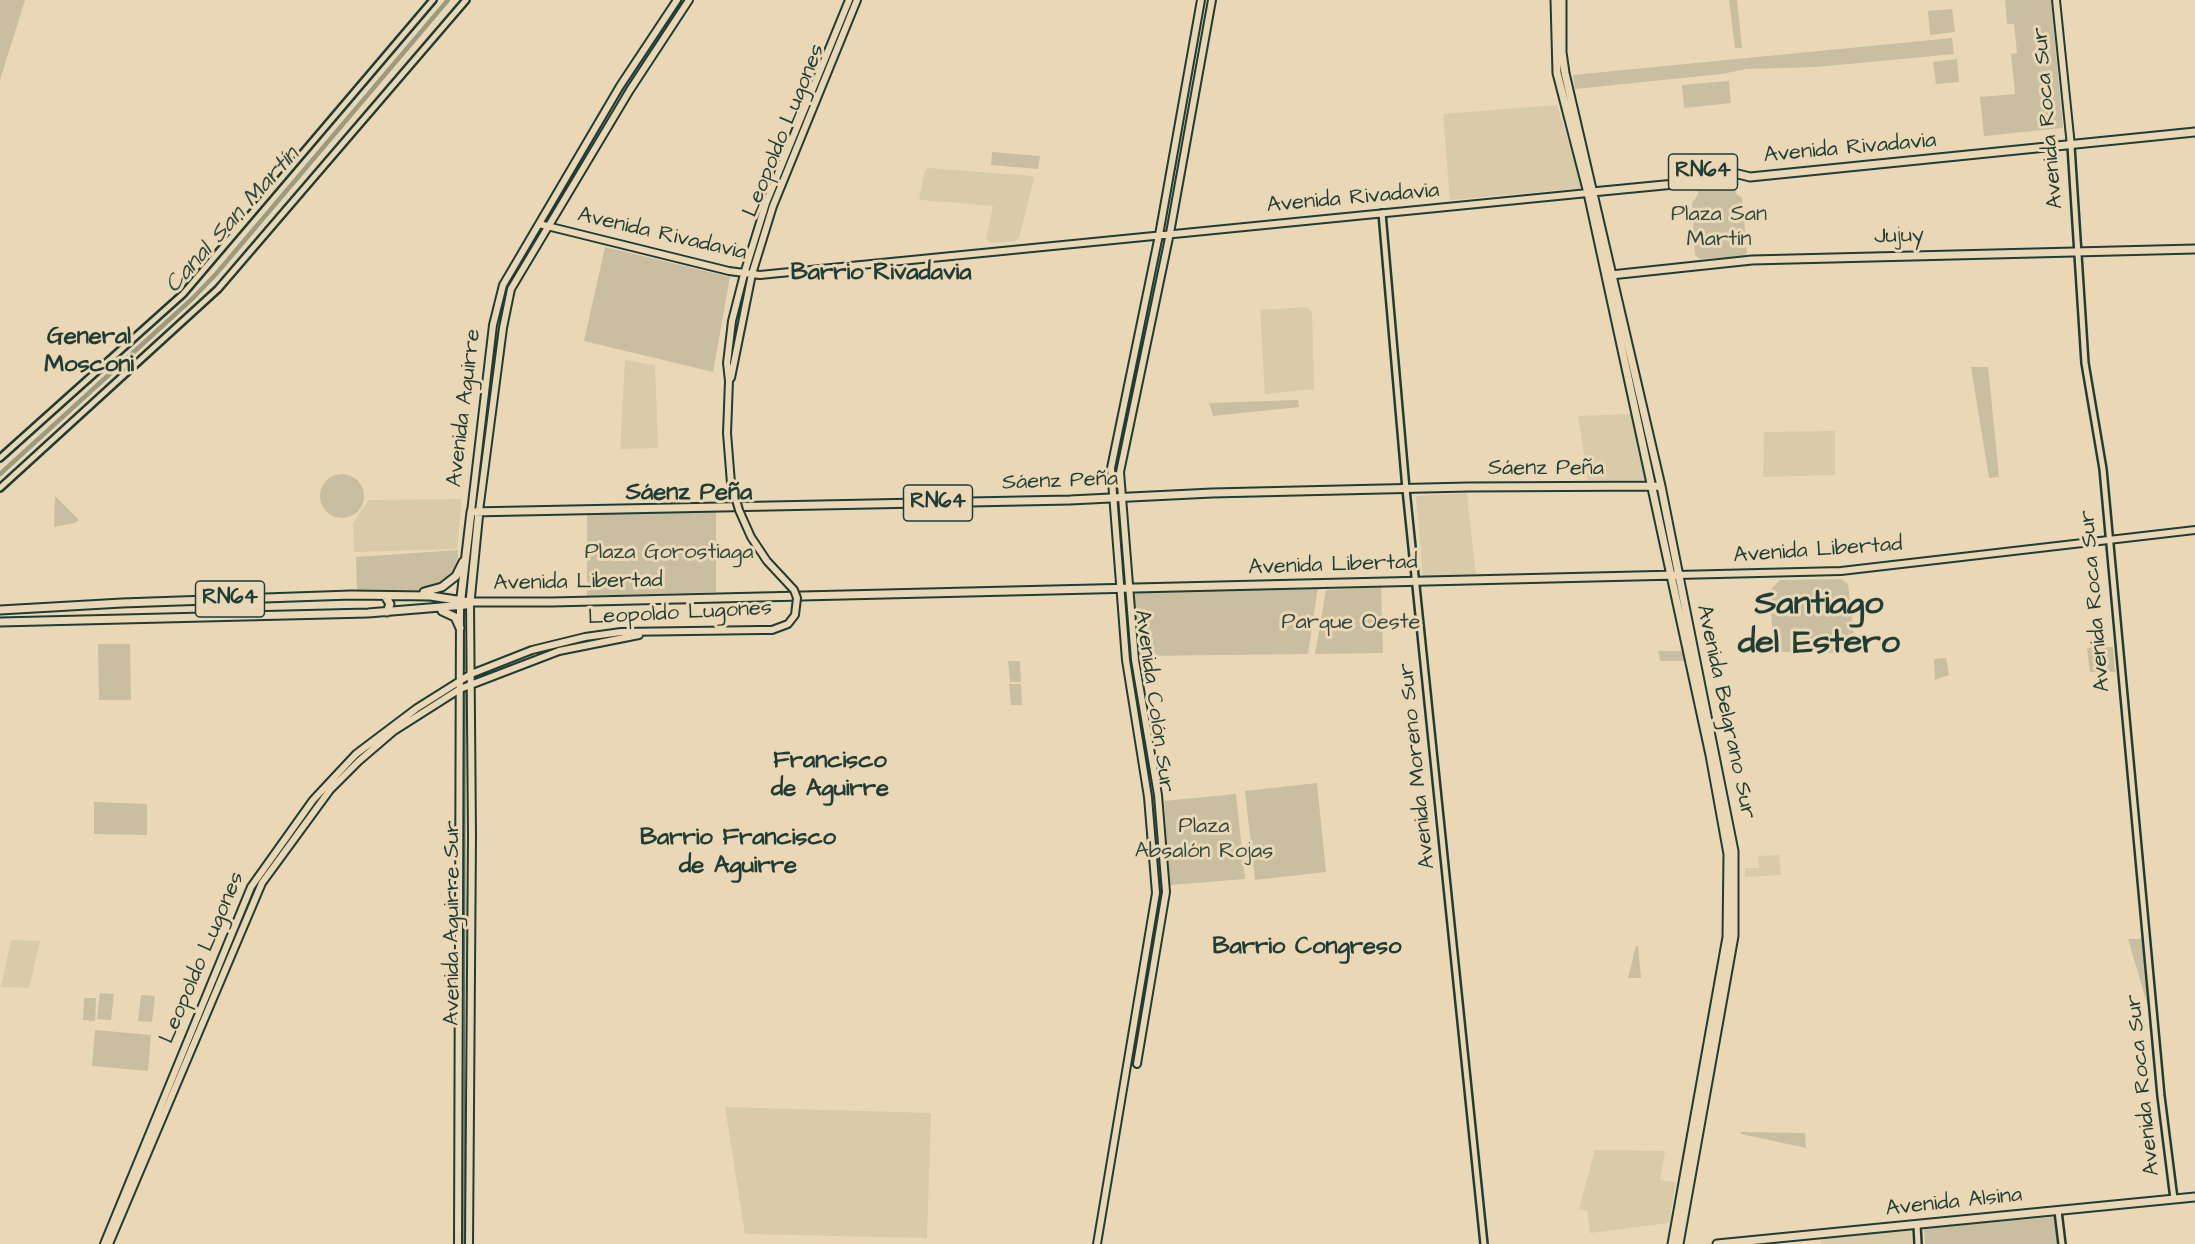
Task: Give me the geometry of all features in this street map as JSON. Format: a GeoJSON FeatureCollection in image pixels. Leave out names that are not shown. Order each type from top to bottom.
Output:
{"type":"FeatureCollection","features":[{"type":"Feature","properties":{"kind":"main road"},"geometry":{"type":"LineString","coordinates":[[544,225],[620,86],[676,0]]}},
{"type":"Feature","properties":{"kind":"main road"},"geometry":{"type":"LineString","coordinates":[[544,225],[688,0]]}},
{"type":"Feature","properties":{"kind":"main road","name":"Leopoldo Lugones"},"geometry":{"type":"LineString","coordinates":[[109,1244],[172,1089],[267,874],[323,799],[359,761],[404,724],[460,685],[471,674],[531,650],[585,637],[674,631],[783,628],[795,615],[797,598],[794,590],[768,561],[751,537],[739,510],[731,483],[727,433],[729,381],[727,363],[732,321],[744,274],[772,187],[849,0]]}},
{"type":"Feature","properties":{"kind":"main road","name":"Leopoldo Lugones"},"geometry":{"type":"LineString","coordinates":[[729,381],[735,366],[741,321],[752,274],[776,197],[857,0]]}},
{"type":"Feature","properties":{"kind":"main road","name":"Avenida Colón Sur"},"geometry":{"type":"LineString","coordinates":[[1097,1244],[1156,893],[1148,797],[1126,660],[1112,497],[1112,468],[1159,235],[1201,0]]}},
{"type":"Feature","properties":{"kind":"main road","name":"Avenida Colón Sur"},"geometry":{"type":"LineString","coordinates":[[1137,1064],[1166,892],[1158,795],[1135,660],[1120,469],[1170,233],[1212,0]]}},
{"type":"Feature","properties":{"kind":"main road"},"geometry":{"type":"LineString","coordinates":[[1555,0],[1557,74],[1591,193]]}},
{"type":"Feature","properties":{"kind":"main road"},"geometry":{"type":"LineString","coordinates":[[1562,0],[1563,62],[1591,193]]}},
{"type":"Feature","properties":{"kind":"main road","name":"Avenida Roca Sur"},"geometry":{"type":"LineString","coordinates":[[2056,0],[2071,146]]}},
{"type":"Feature","properties":{"kind":"main road","name":"Avenida Rivadavia"},"geometry":{"type":"LineString","coordinates":[[544,225],[744,274],[752,274],[1591,193],[1684,183],[1703,172],[1722,170],[1750,177],[2195,132]]}},
{"type":"Feature","properties":{"kind":"main road","name":"Avenida Belgrano Sur"},"geometry":{"type":"LineString","coordinates":[[1591,193],[1661,486],[1673,575],[1728,854],[1727,937],[1672,1244]]}},
{"type":"Feature","properties":{"kind":"main road","name":"Avenida Belgrano Sur"},"geometry":{"type":"LineString","coordinates":[[1591,193],[1604,276],[1651,486],[1717,754],[1734,851],[1734,936],[1679,1244]]}},
{"type":"Feature","properties":{"kind":"main road","name":"Avenida Aguirre"},"geometry":{"type":"LineString","coordinates":[[470,602],[479,512],[503,328],[510,293],[544,225]]}},
{"type":"Feature","properties":{"kind":"main road","name":"Avenida Aguirre"},"geometry":{"type":"LineString","coordinates":[[460,603],[493,325],[499,294],[508,275],[544,225]]}},
{"type":"Feature","properties":{"kind":"main road","name":"Jujuy"},"geometry":{"type":"LineString","coordinates":[[1604,276],[1752,260],[2195,249]]}},
{"type":"Feature","properties":{"kind":"main road","name":"Sáenz Peña"},"geometry":{"type":"LineString","coordinates":[[471,512],[1122,498],[1212,493],[1661,486]]}},
{"type":"Feature","properties":{"kind":"main road","name":"Avenida Libertad"},"geometry":{"type":"LineString","coordinates":[[0,622],[387,612],[434,609],[470,602],[1120,590],[1841,571],[2195,530]]}},
{"type":"Feature","properties":{"kind":"main road"},"geometry":{"type":"LineString","coordinates":[[410,595],[433,591],[450,581],[460,569],[467,551]]}},
{"type":"Feature","properties":{"kind":"main road","name":"Avenida Libertad"},"geometry":{"type":"LineString","coordinates":[[0,610],[122,603],[410,595],[460,603]]}},
{"type":"Feature","properties":{"kind":"main road"},"geometry":{"type":"LineString","coordinates":[[385,596],[390,604],[387,612]]}},
{"type":"Feature","properties":{"kind":"main road","name":"Avenida Aguirre Sur"},"geometry":{"type":"LineString","coordinates":[[469,1244],[470,602]]}},
{"type":"Feature","properties":{"kind":"main road"},"geometry":{"type":"LineString","coordinates":[[460,603],[460,685]]}},
{"type":"Feature","properties":{"kind":"main road"},"geometry":{"type":"LineString","coordinates":[[434,609],[450,613],[460,628]]}},
{"type":"Feature","properties":{"kind":"main road","name":"Leopoldo Lugones"},"geometry":{"type":"LineString","coordinates":[[104,1244],[258,873],[313,800],[356,754],[417,708],[460,685],[471,684],[559,651],[621,638],[674,631]]}},
{"type":"Feature","properties":{"kind":"main road","name":"Avenida Aguirre Sur"},"geometry":{"type":"LineString","coordinates":[[458,1244],[460,685]]}},
{"type":"Feature","properties":{"kind":"main road","name":"Avenida Alsina"},"geometry":{"type":"LineString","coordinates":[[1717,1244],[2195,1197]]}},
{"type":"Feature","properties":{"kind":"street"},"geometry":{"type":"LineString","coordinates":[[0,458],[183,294],[433,0]]}},
{"type":"Feature","properties":{"kind":"street"},"geometry":{"type":"LineString","coordinates":[[0,488],[218,290],[465,0]]}},
{"type":"Feature","properties":{"kind":"street","name":"Avenida Roca Sur"},"geometry":{"type":"LineString","coordinates":[[2071,146],[2085,363],[2103,469],[2161,1096],[2174,1199]]}},
{"type":"Feature","properties":{"kind":"street","name":"Avenida Moreno Sur"},"geometry":{"type":"LineString","coordinates":[[1382,213],[1415,581],[1484,1244]]}},
{"type":"Feature","properties":{"kind":"street"},"geometry":{"type":"LineString","coordinates":[[2058,1210],[2062,1244]]}},
{"type":"Feature","properties":{"kind":"street"},"geometry":{"type":"LineString","coordinates":[[1917,1225],[1918,1244]]}},
{"type":"Feature","properties":{"kind":"shaded area"},"geometry":{"type":"Polygon","coordinates":[[[1557,105],[1583,188],[1450,200],[1443,114],[1557,105]]]}},
{"type":"Feature","properties":{"kind":"shaded area"},"geometry":{"type":"Polygon","coordinates":[[[928,168],[1032,176],[1034,178],[1019,238],[1015,241],[991,243],[986,239],[993,206],[919,199],[925,171],[928,168]]]}},
{"type":"Feature","properties":{"kind":"shaded area"},"geometry":{"type":"Polygon","coordinates":[[[1307,307],[1312,312],[1314,389],[1265,394],[1260,310],[1307,307]]]}},
{"type":"Feature","properties":{"kind":"shaded area"},"geometry":{"type":"Polygon","coordinates":[[[625,360],[655,365],[658,448],[620,449],[625,360]]]}},
{"type":"Feature","properties":{"kind":"shaded area"},"geometry":{"type":"Polygon","coordinates":[[[1632,414],[1646,480],[1588,480],[1578,416],[1632,414]]]}},
{"type":"Feature","properties":{"kind":"shaded area"},"geometry":{"type":"Polygon","coordinates":[[[1835,431],[1835,475],[1763,477],[1764,432],[1835,431]]]}},
{"type":"Feature","properties":{"kind":"shaded area"},"geometry":{"type":"Polygon","coordinates":[[[1467,493],[1476,576],[1423,576],[1416,496],[1467,493]]]}},
{"type":"Feature","properties":{"kind":"shaded area"},"geometry":{"type":"Polygon","coordinates":[[[462,499],[457,549],[354,552],[353,523],[369,500],[462,499]]]}},
{"type":"Feature","properties":{"kind":"shaded area"},"geometry":{"type":"Polygon","coordinates":[[[1779,855],[1781,875],[1745,877],[1745,868],[1759,868],[1758,856],[1779,855]]]}},
{"type":"Feature","properties":{"kind":"shaded area"},"geometry":{"type":"Polygon","coordinates":[[[11,940],[40,941],[29,988],[1,987],[11,940]]]}},
{"type":"Feature","properties":{"kind":"shaded area"},"geometry":{"type":"Polygon","coordinates":[[[725,1107],[931,1113],[927,1238],[745,1234],[725,1107]]]}},
{"type":"Feature","properties":{"kind":"shaded area"},"geometry":{"type":"Polygon","coordinates":[[[1595,1150],[1665,1151],[1660,1180],[1676,1182],[1669,1223],[1590,1233],[1587,1210],[1579,1209],[1595,1150]]]}},
{"type":"Feature","properties":{"kind":"shaded area"},"geometry":{"type":"Polygon","coordinates":[[[1911,1230],[1912,1244],[1821,1244],[1821,1238],[1911,1230]]]}},
{"type":"Feature","properties":{"kind":"green space"},"geometry":{"type":"Polygon","coordinates":[[[0,0],[25,0],[0,80],[0,0]]]}},
{"type":"Feature","properties":{"kind":"green space"},"geometry":{"type":"Polygon","coordinates":[[[1729,0],[1737,0],[1742,48],[1735,48],[1729,0]]]}},
{"type":"Feature","properties":{"kind":"green space"},"geometry":{"type":"Polygon","coordinates":[[[2005,0],[2051,0],[2063,128],[1984,136],[1980,97],[2015,94],[2011,54],[2017,53],[2014,24],[2007,24],[2005,0]]]}},
{"type":"Feature","properties":{"kind":"green space"},"geometry":{"type":"Polygon","coordinates":[[[1952,9],[1955,32],[1930,35],[1928,11],[1952,9]]]}},
{"type":"Feature","properties":{"kind":"green space"},"geometry":{"type":"Polygon","coordinates":[[[1952,38],[1954,54],[1817,67],[1746,69],[1722,74],[1575,89],[1573,75],[1952,38]]]}},
{"type":"Feature","properties":{"kind":"green space"},"geometry":{"type":"Polygon","coordinates":[[[1957,59],[1959,82],[1936,84],[1933,62],[1957,59]]]}},
{"type":"Feature","properties":{"kind":"green space"},"geometry":{"type":"Polygon","coordinates":[[[1729,81],[1731,103],[1684,108],[1682,85],[1729,81]]]}},
{"type":"Feature","properties":{"kind":"green space"},"geometry":{"type":"Polygon","coordinates":[[[992,152],[1040,156],[1038,169],[991,165],[992,152]]]}},
{"type":"Feature","properties":{"kind":"green space","name":"Plaza San Martín"},"geometry":{"type":"Polygon","coordinates":[[[1705,176],[1726,176],[1734,182],[1736,194],[1742,198],[1747,253],[1744,256],[1700,259],[1695,255],[1692,203],[1698,195],[1697,182],[1705,176]]]}},
{"type":"Feature","properties":{"kind":"green space"},"geometry":{"type":"Polygon","coordinates":[[[605,247],[730,277],[713,372],[584,341],[605,247]]]}},
{"type":"Feature","properties":{"kind":"green space"},"geometry":{"type":"Polygon","coordinates":[[[1971,367],[1988,367],[1999,477],[1989,478],[1971,367]]]}},
{"type":"Feature","properties":{"kind":"green space"},"geometry":{"type":"Polygon","coordinates":[[[1298,400],[1299,407],[1213,416],[1209,403],[1298,400]]]}},
{"type":"Feature","properties":{"kind":"green space"},"geometry":{"type":"Polygon","coordinates":[[[342,474],[357,481],[364,496],[357,511],[342,518],[327,511],[320,496],[327,481],[342,474]]]}},
{"type":"Feature","properties":{"kind":"green space"},"geometry":{"type":"Polygon","coordinates":[[[55,496],[79,520],[75,523],[54,527],[55,496]]]}},
{"type":"Feature","properties":{"kind":"green space","name":"Plaza Gorostiaga"},"geometry":{"type":"Polygon","coordinates":[[[716,512],[716,592],[587,596],[587,514],[716,512]]]}},
{"type":"Feature","properties":{"kind":"green space"},"geometry":{"type":"Polygon","coordinates":[[[458,550],[458,558],[450,576],[436,587],[418,590],[357,591],[356,557],[458,550]]]}},
{"type":"Feature","properties":{"kind":"green space"},"geometry":{"type":"Polygon","coordinates":[[[1841,579],[1848,584],[1855,645],[1847,653],[1781,652],[1773,645],[1770,590],[1780,580],[1841,579]]]}},
{"type":"Feature","properties":{"kind":"green space"},"geometry":{"type":"Polygon","coordinates":[[[1318,587],[1308,654],[1137,656],[1132,591],[1318,587]]]}},
{"type":"Feature","properties":{"kind":"green space","name":"Parque Oeste"},"geometry":{"type":"Polygon","coordinates":[[[1381,587],[1383,653],[1315,654],[1326,590],[1381,587]]]}},
{"type":"Feature","properties":{"kind":"green space"},"geometry":{"type":"Polygon","coordinates":[[[98,644],[130,644],[131,700],[99,700],[98,644]]]}},
{"type":"Feature","properties":{"kind":"green space"},"geometry":{"type":"Polygon","coordinates":[[[2113,647],[2115,672],[2090,672],[2087,648],[2113,647]]]}},
{"type":"Feature","properties":{"kind":"green space"},"geometry":{"type":"Polygon","coordinates":[[[1658,651],[1684,651],[1686,661],[1660,661],[1658,651]]]}},
{"type":"Feature","properties":{"kind":"green space"},"geometry":{"type":"Polygon","coordinates":[[[1946,658],[1949,675],[1935,680],[1934,659],[1946,658]]]}},
{"type":"Feature","properties":{"kind":"green space"},"geometry":{"type":"Polygon","coordinates":[[[1008,661],[1020,661],[1021,682],[1010,682],[1008,661]]]}},
{"type":"Feature","properties":{"kind":"green space"},"geometry":{"type":"Polygon","coordinates":[[[1009,684],[1021,684],[1022,705],[1011,705],[1009,684]]]}},
{"type":"Feature","properties":{"kind":"green space"},"geometry":{"type":"Polygon","coordinates":[[[1317,783],[1326,872],[1255,880],[1245,791],[1317,783]]]}},
{"type":"Feature","properties":{"kind":"green space","name":"Plaza Absalón Rojas"},"geometry":{"type":"Polygon","coordinates":[[[1236,794],[1245,879],[1170,885],[1164,801],[1236,794]]]}},
{"type":"Feature","properties":{"kind":"green space"},"geometry":{"type":"Polygon","coordinates":[[[94,802],[147,804],[147,835],[94,834],[94,802]]]}},
{"type":"Feature","properties":{"kind":"green space"},"geometry":{"type":"Polygon","coordinates":[[[2128,939],[2143,939],[2150,1010],[2146,1000],[2128,939]]]}},
{"type":"Feature","properties":{"kind":"green space"},"geometry":{"type":"Polygon","coordinates":[[[1636,946],[1638,946],[1641,978],[1628,978],[1636,946]]]}},
{"type":"Feature","properties":{"kind":"green space"},"geometry":{"type":"Polygon","coordinates":[[[100,993],[114,994],[111,1020],[97,1019],[100,993]]]}},
{"type":"Feature","properties":{"kind":"green space"},"geometry":{"type":"Polygon","coordinates":[[[141,995],[155,996],[152,1022],[138,1021],[141,995]]]}},
{"type":"Feature","properties":{"kind":"green space"},"geometry":{"type":"Polygon","coordinates":[[[84,998],[96,998],[95,1021],[83,1020],[84,998]]]}},
{"type":"Feature","properties":{"kind":"green space"},"geometry":{"type":"Polygon","coordinates":[[[95,1030],[151,1035],[148,1071],[92,1066],[95,1030]]]}},
{"type":"Feature","properties":{"kind":"green space"},"geometry":{"type":"Polygon","coordinates":[[[1741,1132],[1805,1133],[1806,1148],[1741,1134],[1741,1132]]]}},
{"type":"Feature","properties":{"kind":"green space"},"geometry":{"type":"Polygon","coordinates":[[[2055,1217],[2058,1244],[1925,1244],[1924,1228],[2055,1217]]]}},
{"type":"Feature","properties":{"kind":"waterway","name":"Canal San Martín"},"geometry":{"type":"LineString","coordinates":[[0,474],[193,298],[216,274],[448,0]]}},
{"type":"Feature","properties":{"kind":"waterway"},"geometry":{"type":"LineString","coordinates":[[545,223],[618,98],[683,0]]}},
{"type":"Feature","properties":{"kind":"waterway"},"geometry":{"type":"LineString","coordinates":[[476,503],[501,311],[508,285],[542,227]]}},
{"type":"Feature","properties":{"kind":"waterway"},"geometry":{"type":"LineString","coordinates":[[466,585],[474,524]]}},
{"type":"Feature","properties":{"kind":"waterway"},"geometry":{"type":"LineString","coordinates":[[464,637],[465,670]]}},
{"type":"Feature","properties":{"kind":"waterway"},"geometry":{"type":"LineString","coordinates":[[464,1244],[465,690]]}},
{"type":"Feature","properties":{"kind":"district","name":"Barrio Rivadavia"},"geometry":{"type":"Point","coordinates":[881,274]}},
{"type":"Feature","properties":{"kind":"district","name":"General Mosconi"},"geometry":{"type":"Point","coordinates":[89,352]}},
{"type":"Feature","properties":{"kind":"district","name":"Sáenz Peña"},"geometry":{"type":"Point","coordinates":[689,494]}},
{"type":"Feature","properties":{"kind":"district","name":"Santiago del Estero"},"geometry":{"type":"Point","coordinates":[1819,626]}},
{"type":"Feature","properties":{"kind":"district","name":"Francisco de Aguirre"},"geometry":{"type":"Point","coordinates":[830,776]}},
{"type":"Feature","properties":{"kind":"district","name":"Barrio Francisco de Aguirre"},"geometry":{"type":"Point","coordinates":[738,853]}},
{"type":"Feature","properties":{"kind":"district","name":"Barrio Congreso"},"geometry":{"type":"Point","coordinates":[1307,948]}}]}
